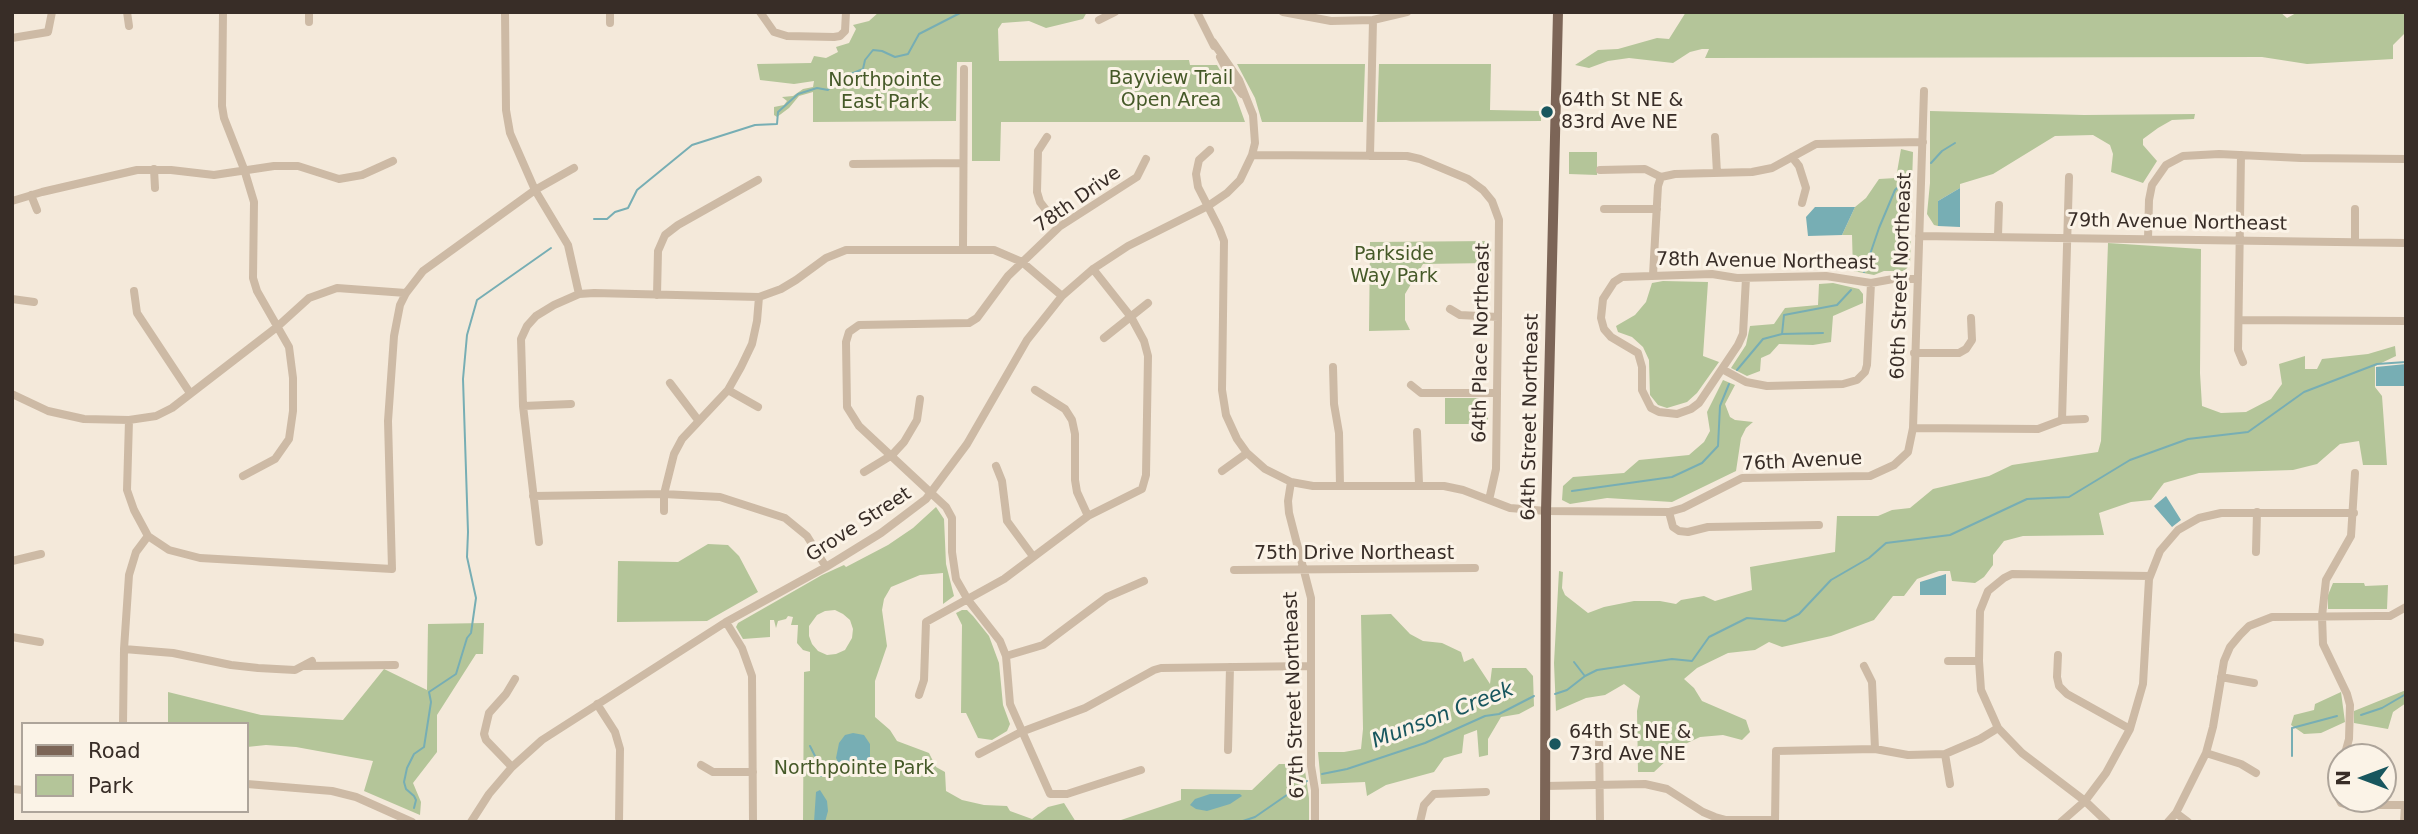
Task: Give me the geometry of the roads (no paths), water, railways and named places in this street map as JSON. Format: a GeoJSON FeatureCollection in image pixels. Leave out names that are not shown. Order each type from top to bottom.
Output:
{"type":"FeatureCollection","features":[{"type":"Feature","properties":{"kind":"main road","name":"64th Street Northeast"},"geometry":{"type":"LineString","coordinates":[[1545,822],[1546,511],[1558,12]]}},
{"type":"Feature","properties":{"kind":"street"},"geometry":{"type":"LineString","coordinates":[[12,37],[48,32],[52,12]]}},
{"type":"Feature","properties":{"kind":"street"},"geometry":{"type":"LineString","coordinates":[[127,12],[129,26]]}},
{"type":"Feature","properties":{"kind":"street"},"geometry":{"type":"LineString","coordinates":[[223,12],[220,84],[222,110],[254,202],[253,278],[257,291],[289,347],[293,378],[293,411],[289,439],[275,459],[243,475]]}},
{"type":"Feature","properties":{"kind":"street"},"geometry":{"type":"LineString","coordinates":[[309,12],[309,22]]}},
{"type":"Feature","properties":{"kind":"street"},"geometry":{"type":"LineString","coordinates":[[505,12],[506,110],[510,133],[535,190],[568,245],[579,294]]}},
{"type":"Feature","properties":{"kind":"street"},"geometry":{"type":"LineString","coordinates":[[610,12],[610,23]]}},
{"type":"Feature","properties":{"kind":"street"},"geometry":{"type":"LineString","coordinates":[[760,12],[774,32],[787,36],[834,37],[845,31],[846,12]]}},
{"type":"Feature","properties":{"kind":"street"},"geometry":{"type":"LineString","coordinates":[[1099,20],[1115,12]]}},
{"type":"Feature","properties":{"kind":"street","name":"Grove Street"},"geometry":{"type":"LineString","coordinates":[[471,822],[489,794],[512,767],[542,740],[726,622],[827,567],[881,533],[932,492],[967,444],[1027,340],[1062,296],[1093,269],[1128,246],[1208,206],[1240,180],[1252,155],[1256,133],[1253,115],[1244,96],[1226,72],[1198,12]]}},
{"type":"Feature","properties":{"kind":"street"},"geometry":{"type":"LineString","coordinates":[[1283,12],[1331,21],[1373,20],[1407,12]]}},
{"type":"Feature","properties":{"kind":"street"},"geometry":{"type":"LineString","coordinates":[[1252,155],[1370,156],[1373,20]]}},
{"type":"Feature","properties":{"kind":"street"},"geometry":{"type":"LineString","coordinates":[[963,249],[964,69]]}},
{"type":"Feature","properties":{"kind":"street","name":"60th Street Northeast"},"geometry":{"type":"LineString","coordinates":[[1901,460],[1908,452],[1913,428],[1924,91]]}},
{"type":"Feature","properties":{"kind":"street"},"geometry":{"type":"LineString","coordinates":[[1046,137],[1038,151],[1037,192],[1040,202],[1059,228]]}},
{"type":"Feature","properties":{"kind":"street"},"geometry":{"type":"LineString","coordinates":[[1715,137],[1717,173]]}},
{"type":"Feature","properties":{"kind":"street"},"geometry":{"type":"LineString","coordinates":[[1600,170],[1644,169],[1661,177],[1763,170],[1808,147],[1827,142],[1923,142]]}},
{"type":"Feature","properties":{"kind":"street"},"geometry":{"type":"LineString","coordinates":[[1210,150],[1199,160],[1195,174],[1198,187],[1224,241],[1222,390],[1226,415],[1247,453],[1265,469],[1292,482]]}},
{"type":"Feature","properties":{"kind":"street"},"geometry":{"type":"LineString","coordinates":[[2148,239],[2150,193],[2157,176],[2166,165],[2189,155],[2406,159]]}},
{"type":"Feature","properties":{"kind":"street"},"geometry":{"type":"LineString","coordinates":[[2241,155],[2238,350],[2243,362]]}},
{"type":"Feature","properties":{"kind":"street","name":"64th Place Northeast"},"geometry":{"type":"LineString","coordinates":[[1370,156],[1407,156],[1420,159],[1468,179],[1492,201],[1499,220],[1496,469],[1489,500]]}},
{"type":"Feature","properties":{"kind":"street"},"geometry":{"type":"LineString","coordinates":[[1792,156],[1799,166],[1806,188],[1802,203]]}},
{"type":"Feature","properties":{"kind":"street","name":"78th Drive"},"geometry":{"type":"LineString","coordinates":[[892,455],[852,417],[847,407],[846,336],[859,326],[969,323],[977,318],[1008,276],[1022,262],[1059,228],[1137,177],[1146,159]]}},
{"type":"Feature","properties":{"kind":"street"},"geometry":{"type":"LineString","coordinates":[[12,201],[137,170],[214,175],[244,169],[298,166],[339,179],[362,175],[393,161]]}},
{"type":"Feature","properties":{"kind":"street"},"geometry":{"type":"LineString","coordinates":[[853,164],[963,163]]}},
{"type":"Feature","properties":{"kind":"street"},"geometry":{"type":"LineString","coordinates":[[130,420],[127,490],[148,536],[169,550],[200,558],[392,569],[388,421],[394,336],[400,305],[423,271],[535,190],[574,168]]}},
{"type":"Feature","properties":{"kind":"street"},"geometry":{"type":"LineString","coordinates":[[154,169],[155,188]]}},
{"type":"Feature","properties":{"kind":"street"},"geometry":{"type":"LineString","coordinates":[[1653,275],[1658,186],[1661,177]]}},
{"type":"Feature","properties":{"kind":"street"},"geometry":{"type":"LineString","coordinates":[[2062,420],[2069,177]]}},
{"type":"Feature","properties":{"kind":"street"},"geometry":{"type":"LineString","coordinates":[[337,189],[339,179]]}},
{"type":"Feature","properties":{"kind":"street"},"geometry":{"type":"LineString","coordinates":[[657,295],[658,251],[665,235],[758,180]]}},
{"type":"Feature","properties":{"kind":"street"},"geometry":{"type":"LineString","coordinates":[[32,195],[37,210]]}},
{"type":"Feature","properties":{"kind":"street"},"geometry":{"type":"LineString","coordinates":[[1998,236],[1999,205]]}},
{"type":"Feature","properties":{"kind":"street"},"geometry":{"type":"LineString","coordinates":[[1604,209],[1657,209]]}},
{"type":"Feature","properties":{"kind":"street"},"geometry":{"type":"LineString","coordinates":[[2355,209],[2355,242]]}},
{"type":"Feature","properties":{"kind":"street","name":"79th Avenue Northeast"},"geometry":{"type":"LineString","coordinates":[[1919,236],[2406,243]]}},
{"type":"Feature","properties":{"kind":"street"},"geometry":{"type":"LineString","coordinates":[[539,542],[523,406],[521,339],[536,316],[579,294],[759,297],[781,289],[837,252],[963,249],[994,250],[1022,262],[1062,296]]}},
{"type":"Feature","properties":{"kind":"street"},"geometry":{"type":"LineString","coordinates":[[919,695],[924,680],[926,622],[1015,572],[1032,555],[1088,516],[1142,489],[1146,475],[1148,356],[1144,341],[1131,317],[1093,269]]}},
{"type":"Feature","properties":{"kind":"street","name":"78th Avenue Northeast"},"geometry":{"type":"LineString","coordinates":[[1722,369],[1699,403],[1691,409],[1667,414],[1651,408],[1642,390],[1642,367],[1638,353],[1611,337],[1604,329],[1601,318],[1603,299],[1614,282],[1631,276],[1722,274],[1746,278],[1826,276],[1871,283],[1917,279]]}},
{"type":"Feature","properties":{"kind":"street"},"geometry":{"type":"LineString","coordinates":[[1746,278],[1743,334],[1722,369],[1746,382],[1768,386],[1843,384],[1861,377],[1869,356],[1871,283]]}},
{"type":"Feature","properties":{"kind":"street"},"geometry":{"type":"LineString","coordinates":[[12,394],[48,411],[67,416],[130,420],[156,416],[172,408],[277,327],[309,298],[321,292],[337,288],[406,293]]}},
{"type":"Feature","properties":{"kind":"street"},"geometry":{"type":"LineString","coordinates":[[134,291],[137,313],[190,393]]}},
{"type":"Feature","properties":{"kind":"street"},"geometry":{"type":"LineString","coordinates":[[664,511],[668,469],[674,454],[682,439],[698,420],[729,390],[752,344],[759,297]]}},
{"type":"Feature","properties":{"kind":"street"},"geometry":{"type":"LineString","coordinates":[[12,299],[34,302]]}},
{"type":"Feature","properties":{"kind":"street"},"geometry":{"type":"LineString","coordinates":[[1104,338],[1148,303]]}},
{"type":"Feature","properties":{"kind":"street"},"geometry":{"type":"LineString","coordinates":[[1450,309],[1460,315],[1498,317]]}},
{"type":"Feature","properties":{"kind":"street"},"geometry":{"type":"LineString","coordinates":[[1914,353],[1959,353],[1966,349],[1972,340],[1971,318]]}},
{"type":"Feature","properties":{"kind":"street"},"geometry":{"type":"LineString","coordinates":[[2239,320],[2406,321]]}},
{"type":"Feature","properties":{"kind":"street"},"geometry":{"type":"LineString","coordinates":[[1333,367],[1334,404],[1339,433],[1340,486]]}},
{"type":"Feature","properties":{"kind":"street"},"geometry":{"type":"LineString","coordinates":[[670,383],[698,420]]}},
{"type":"Feature","properties":{"kind":"street"},"geometry":{"type":"LineString","coordinates":[[1411,385],[1421,393],[1497,393]]}},
{"type":"Feature","properties":{"kind":"street"},"geometry":{"type":"LineString","coordinates":[[729,390],[758,407]]}},
{"type":"Feature","properties":{"kind":"street"},"geometry":{"type":"LineString","coordinates":[[1035,390],[1065,409],[1072,419],[1075,434],[1075,480],[1077,492],[1088,516]]}},
{"type":"Feature","properties":{"kind":"street"},"geometry":{"type":"LineString","coordinates":[[864,472],[892,455],[904,442],[917,420],[920,399]]}},
{"type":"Feature","properties":{"kind":"street"},"geometry":{"type":"LineString","coordinates":[[523,406],[571,404]]}},
{"type":"Feature","properties":{"kind":"street"},"geometry":{"type":"LineString","coordinates":[[1913,428],[2038,429],[2062,420],[2085,419]]}},
{"type":"Feature","properties":{"kind":"street"},"geometry":{"type":"LineString","coordinates":[[1417,432],[1419,484]]}},
{"type":"Feature","properties":{"kind":"street"},"geometry":{"type":"LineString","coordinates":[[1222,471],[1247,453]]}},
{"type":"Feature","properties":{"kind":"street"},"geometry":{"type":"LineString","coordinates":[[892,455],[932,492],[952,518],[956,579],[968,600],[1000,641],[1006,656],[1010,704],[1050,794],[1066,794],[1141,770]]}},
{"type":"Feature","properties":{"kind":"street","name":"76th Avenue"},"geometry":{"type":"LineString","coordinates":[[1292,482],[1313,486],[1419,484],[1463,490],[1510,508],[1546,511],[1669,512],[1683,508],[1742,478],[1870,475],[1885,471],[1901,460]]}},
{"type":"Feature","properties":{"kind":"street"},"geometry":{"type":"LineString","coordinates":[[996,466],[1002,481],[1007,521],[1032,555]]}},
{"type":"Feature","properties":{"kind":"street"},"geometry":{"type":"LineString","coordinates":[[2348,743],[2350,705],[2323,643],[2322,616],[2326,580],[2351,536],[2355,474]]}},
{"type":"Feature","properties":{"kind":"street","name":"67th Street Northeast"},"geometry":{"type":"LineString","coordinates":[[1292,482],[1288,501],[1289,513],[1311,598],[1311,766],[1315,790],[1315,822]]}},
{"type":"Feature","properties":{"kind":"street"},"geometry":{"type":"LineString","coordinates":[[533,496],[664,494],[720,497],[785,518],[807,536],[827,567]]}},
{"type":"Feature","properties":{"kind":"street"},"geometry":{"type":"LineString","coordinates":[[1669,512],[1673,527],[1688,532],[1707,527],[1819,525]]}},
{"type":"Feature","properties":{"kind":"street"},"geometry":{"type":"LineString","coordinates":[[2061,822],[2085,801],[2106,773],[2130,729],[2143,684],[2150,576],[2160,551],[2178,530],[2208,515],[2230,512],[2354,513]]}},
{"type":"Feature","properties":{"kind":"street"},"geometry":{"type":"LineString","coordinates":[[2256,552],[2257,512]]}},
{"type":"Feature","properties":{"kind":"street"},"geometry":{"type":"LineString","coordinates":[[123,722],[124,649],[131,562],[148,536]]}},
{"type":"Feature","properties":{"kind":"street"},"geometry":{"type":"LineString","coordinates":[[12,561],[41,554]]}},
{"type":"Feature","properties":{"kind":"street","name":"75th Drive Northeast"},"geometry":{"type":"LineString","coordinates":[[1234,570],[1475,568]]}},
{"type":"Feature","properties":{"kind":"street"},"geometry":{"type":"LineString","coordinates":[[2107,822],[2085,801],[2022,753],[1998,728],[1981,690],[1980,611],[1988,591],[2012,574],[2150,576]]}},
{"type":"Feature","properties":{"kind":"street"},"geometry":{"type":"LineString","coordinates":[[1006,656],[1043,645],[1107,597],[1144,581]]}},
{"type":"Feature","properties":{"kind":"street"},"geometry":{"type":"LineString","coordinates":[[2168,822],[2176,813],[2206,753],[2221,677],[2230,647],[2249,626],[2272,617],[2390,616],[2406,607]]}},
{"type":"Feature","properties":{"kind":"street"},"geometry":{"type":"LineString","coordinates":[[726,622],[742,648],[752,676],[753,822]]}},
{"type":"Feature","properties":{"kind":"street"},"geometry":{"type":"LineString","coordinates":[[12,637],[40,642]]}},
{"type":"Feature","properties":{"kind":"street"},"geometry":{"type":"LineString","coordinates":[[124,649],[173,653],[258,668],[295,670],[309,663],[395,665]]}},
{"type":"Feature","properties":{"kind":"street"},"geometry":{"type":"LineString","coordinates":[[2058,654],[2059,686],[2067,694],[2130,729]]}},
{"type":"Feature","properties":{"kind":"street"},"geometry":{"type":"LineString","coordinates":[[1948,661],[1979,661]]}},
{"type":"Feature","properties":{"kind":"street"},"geometry":{"type":"LineString","coordinates":[[979,754],[1021,732],[1085,708],[1154,670],[1310,666]]}},
{"type":"Feature","properties":{"kind":"street"},"geometry":{"type":"LineString","coordinates":[[1864,666],[1872,682],[1875,749]]}},
{"type":"Feature","properties":{"kind":"street"},"geometry":{"type":"LineString","coordinates":[[1228,750],[1230,667]]}},
{"type":"Feature","properties":{"kind":"street"},"geometry":{"type":"LineString","coordinates":[[2221,677],[2254,683]]}},
{"type":"Feature","properties":{"kind":"street"},"geometry":{"type":"LineString","coordinates":[[512,767],[486,740],[484,734],[489,713],[515,679]]}},
{"type":"Feature","properties":{"kind":"street"},"geometry":{"type":"LineString","coordinates":[[597,704],[615,732],[621,750],[620,822]]}},
{"type":"Feature","properties":{"kind":"street"},"geometry":{"type":"LineString","coordinates":[[1545,786],[1634,783],[1657,786],[1715,817],[1726,820],[1775,821],[1776,751],[1875,749],[1891,754],[1945,754],[1998,728]]}},
{"type":"Feature","properties":{"kind":"street"},"geometry":{"type":"LineString","coordinates":[[1599,732],[1600,822]]}},
{"type":"Feature","properties":{"kind":"street"},"geometry":{"type":"LineString","coordinates":[[2206,753],[2241,764],[2256,773]]}},
{"type":"Feature","properties":{"kind":"street"},"geometry":{"type":"LineString","coordinates":[[1945,754],[1950,784]]}},
{"type":"Feature","properties":{"kind":"street"},"geometry":{"type":"LineString","coordinates":[[701,765],[713,772],[753,772]]}},
{"type":"Feature","properties":{"kind":"street"},"geometry":{"type":"LineString","coordinates":[[248,784],[332,791],[356,797],[412,822]]}},
{"type":"Feature","properties":{"kind":"street"},"geometry":{"type":"LineString","coordinates":[[1420,822],[1424,804],[1434,794],[1486,792]]}},
{"type":"Feature","properties":{"kind":"street"},"geometry":{"type":"LineString","coordinates":[[2404,822],[2405,805]]}},
{"type":"Feature","properties":{"kind":"street"},"geometry":{"type":"LineString","coordinates":[[2176,813],[2188,822]]}},
{"type":"Feature","properties":{"kind":"water"},"geometry":{"type":"Polygon","coordinates":[[[1960,188],[1960,227],[1938,226],[1938,201],[1960,188]]]}},
{"type":"Feature","properties":{"kind":"water"},"geometry":{"type":"Polygon","coordinates":[[[1815,207],[1855,207],[1842,235],[1808,236],[1806,217],[1815,207]]]}},
{"type":"Feature","properties":{"kind":"water"},"geometry":{"type":"Polygon","coordinates":[[[2406,364],[2406,386],[2376,386],[2376,367],[2406,364]]]}},
{"type":"Feature","properties":{"kind":"water"},"geometry":{"type":"Polygon","coordinates":[[[2166,496],[2181,520],[2172,527],[2154,506],[2166,496]]]}},
{"type":"Feature","properties":{"kind":"water"},"geometry":{"type":"Polygon","coordinates":[[[1946,574],[1946,595],[1920,595],[1920,582],[1946,574]]]}},
{"type":"Feature","properties":{"kind":"water"},"geometry":{"type":"Polygon","coordinates":[[[845,735],[864,735],[870,744],[870,758],[864,770],[848,770],[839,764],[836,758],[839,743],[845,735]]]}},
{"type":"Feature","properties":{"kind":"water"},"geometry":{"type":"Polygon","coordinates":[[[820,790],[827,801],[828,811],[825,822],[814,822],[816,792],[820,790]]]}},
{"type":"Feature","properties":{"kind":"water"},"geometry":{"type":"Polygon","coordinates":[[[1210,794],[1242,796],[1230,804],[1207,811],[1190,805],[1195,799],[1210,794]]]}},
{"type":"Feature","properties":{"kind":"waterway"},"geometry":{"type":"LineString","coordinates":[[594,219],[607,219],[615,212],[628,208],[637,190],[692,145],[755,125],[777,124],[778,112],[798,94],[817,88],[828,90],[836,80],[863,69],[865,60],[873,50],[895,57],[908,54],[919,34],[962,12]]}},
{"type":"Feature","properties":{"kind":"waterway"},"geometry":{"type":"LineString","coordinates":[[1931,163],[1942,151],[1955,143]]}},
{"type":"Feature","properties":{"kind":"waterway"},"geometry":{"type":"LineString","coordinates":[[1864,272],[1895,190],[1910,176]]}},
{"type":"Feature","properties":{"kind":"waterway"},"geometry":{"type":"LineString","coordinates":[[414,808],[416,800],[406,789],[404,782],[414,754],[424,747],[431,702],[429,692],[456,674],[471,633],[476,598],[467,557],[463,379],[467,335],[477,300],[551,248]]}},
{"type":"Feature","properties":{"kind":"waterway"},"geometry":{"type":"LineString","coordinates":[[1737,370],[1763,339],[1782,334],[1784,315],[1837,305],[1851,290]]}},
{"type":"Feature","properties":{"kind":"waterway"},"geometry":{"type":"LineString","coordinates":[[1782,334],[1823,333]]}},
{"type":"Feature","properties":{"kind":"waterway","name":"Munson Creek"},"geometry":{"type":"LineString","coordinates":[[1555,694],[1567,690],[1597,670],[1672,659],[1692,661],[1709,637],[1747,618],[1785,621],[1799,614],[1831,580],[1869,558],[1886,543],[1950,535],[2027,499],[2069,497],[2130,460],[2188,439],[2248,432],[2304,392],[2377,364],[2406,362]]}},
{"type":"Feature","properties":{"kind":"waterway"},"geometry":{"type":"LineString","coordinates":[[1572,491],[1672,477],[1702,463],[1718,446],[1720,406],[1729,384]]}},
{"type":"Feature","properties":{"kind":"waterway"},"geometry":{"type":"LineString","coordinates":[[1574,662],[1584,675]]}},
{"type":"Feature","properties":{"kind":"waterway"},"geometry":{"type":"LineString","coordinates":[[2361,715],[2382,708],[2406,694]]}},
{"type":"Feature","properties":{"kind":"waterway","name":"Munson Creek"},"geometry":{"type":"LineString","coordinates":[[1322,774],[1347,769],[1425,743],[1485,716],[1499,714],[1534,696]]}},
{"type":"Feature","properties":{"kind":"waterway"},"geometry":{"type":"LineString","coordinates":[[2292,756],[2292,728],[2337,716]]}},
{"type":"Feature","properties":{"kind":"waterway"},"geometry":{"type":"LineString","coordinates":[[810,746],[815,756]]}},
{"type":"Feature","properties":{"kind":"waterway"},"geometry":{"type":"LineString","coordinates":[[818,767],[821,776]]}},
{"type":"Feature","properties":{"kind":"waterway","name":"Munson Creek"},"geometry":{"type":"LineString","coordinates":[[1240,822],[1255,817],[1307,781]]}},
{"type":"Feature","properties":{"kind":"place","name":"64th St NE & 83rd Ave NE"},"geometry":{"type":"Point","coordinates":[1547,112]}},
{"type":"Feature","properties":{"kind":"place","name":"64th St NE & 73rd Ave NE"},"geometry":{"type":"Point","coordinates":[1555,744]}},
{"type":"Feature","properties":{"kind":"park label","name":"Bayview Trail Open Area"},"geometry":{"type":"Point","coordinates":[1171,90]}},
{"type":"Feature","properties":{"kind":"park label","name":"Northpointe East Park"},"geometry":{"type":"Point","coordinates":[885,92]}},
{"type":"Feature","properties":{"kind":"park label","name":"Parkside Way Park"},"geometry":{"type":"Point","coordinates":[1394,266]}},
{"type":"Feature","properties":{"kind":"park label","name":"Northpointe Park"},"geometry":{"type":"Point","coordinates":[854,769]}}]}
